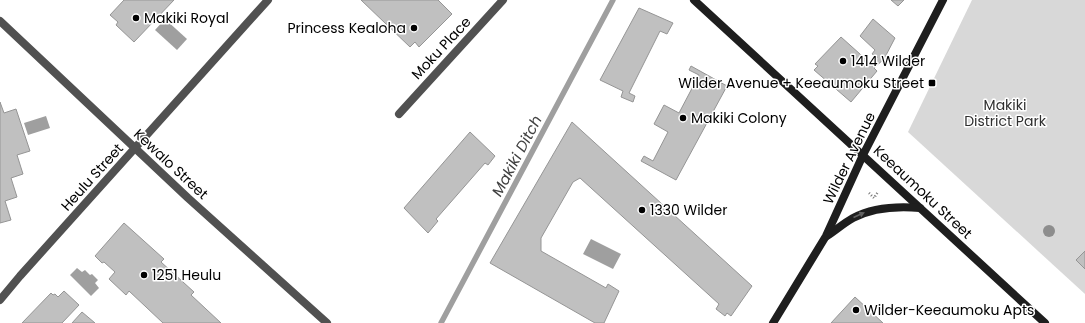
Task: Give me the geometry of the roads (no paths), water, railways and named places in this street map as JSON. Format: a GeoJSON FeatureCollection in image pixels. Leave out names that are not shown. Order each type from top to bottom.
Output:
{"type":"FeatureCollection","features":[{"type":"Feature","properties":{"kind":"main road","name":"Keeaumoku Street"},"geometry":{"type":"LineString","coordinates":[[694,0],[1045,323]]}},
{"type":"Feature","properties":{"kind":"main road","name":"Wilder Avenue"},"geometry":{"type":"LineString","coordinates":[[773,323],[826,236],[863,155],[943,0]]}},
{"type":"Feature","properties":{"kind":"main road"},"geometry":{"type":"LineString","coordinates":[[826,236],[852,218],[869,211],[899,206],[920,208]]}},
{"type":"Feature","properties":{"kind":"street","name":"Heulu Street"},"geometry":{"type":"LineString","coordinates":[[0,300],[268,0]]}},
{"type":"Feature","properties":{"kind":"street","name":"Moku Place"},"geometry":{"type":"LineString","coordinates":[[398,114],[503,0]]}},
{"type":"Feature","properties":{"kind":"street","name":"Kewalo Street"},"geometry":{"type":"LineString","coordinates":[[0,21],[134,149],[327,323]]}},
{"type":"Feature","properties":{"kind":"waterway","name":"Makiki Ditch"},"geometry":{"type":"LineString","coordinates":[[441,323],[613,0]]}},
{"type":"Feature","properties":{"kind":"place","name":"Makiki Royal"},"geometry":{"type":"Point","coordinates":[136,18]}},
{"type":"Feature","properties":{"kind":"place","name":"Princess Kealoha"},"geometry":{"type":"Point","coordinates":[414,28]}},
{"type":"Feature","properties":{"kind":"place","name":"1414 Wilder"},"geometry":{"type":"Point","coordinates":[843,61]}},
{"type":"Feature","properties":{"kind":"place","name":"Wilder Avenue + Keeaumoku Street"},"geometry":{"type":"Point","coordinates":[932,83]}},
{"type":"Feature","properties":{"kind":"place","name":"Makiki Colony"},"geometry":{"type":"Point","coordinates":[683,118]}},
{"type":"Feature","properties":{"kind":"place","name":"1330 Wilder"},"geometry":{"type":"Point","coordinates":[642,210]}},
{"type":"Feature","properties":{"kind":"place","name":"1251 Heulu"},"geometry":{"type":"Point","coordinates":[144,275]}},
{"type":"Feature","properties":{"kind":"place","name":"Wilder-Keeaumoku Apts"},"geometry":{"type":"Point","coordinates":[856,310]}},
{"type":"Feature","properties":{"kind":"park label","name":"Makiki District Park"},"geometry":{"type":"Point","coordinates":[1005,114]}}]}
